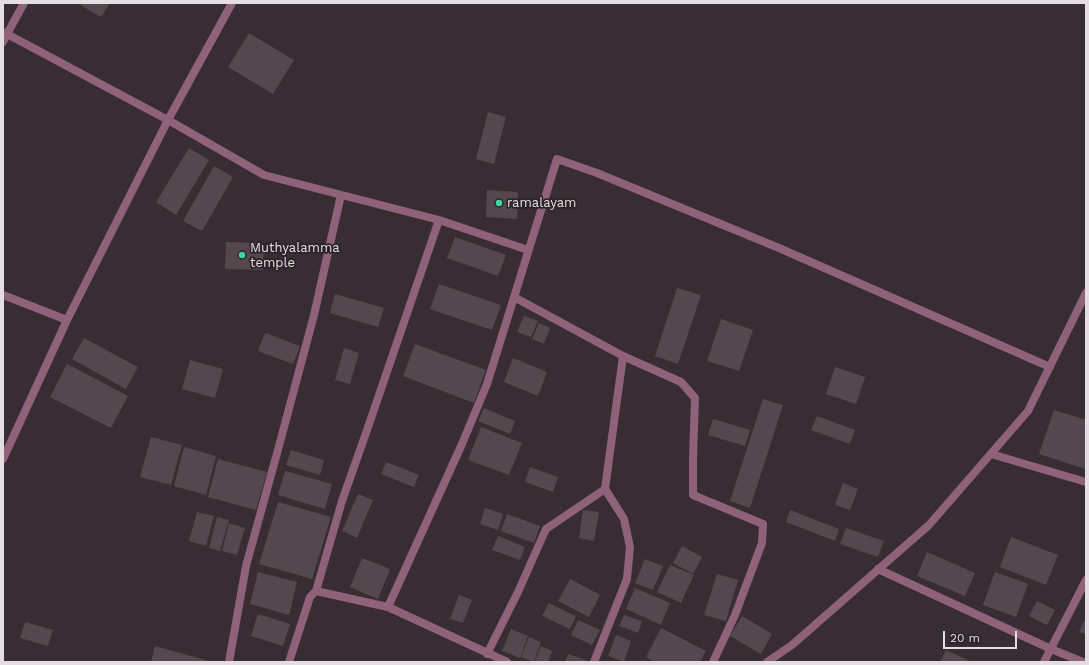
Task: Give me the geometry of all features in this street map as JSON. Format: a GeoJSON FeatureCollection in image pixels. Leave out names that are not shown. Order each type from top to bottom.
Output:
{"type":"FeatureCollection","features":[{"type":"Feature","properties":{"kind":"street"},"geometry":{"type":"LineString","coordinates":[[3,42],[5,34],[24,3]]}},
{"type":"Feature","properties":{"kind":"street"},"geometry":{"type":"LineString","coordinates":[[3,459],[67,320],[168,120],[232,3]]}},
{"type":"Feature","properties":{"kind":"street"},"geometry":{"type":"LineString","coordinates":[[5,34],[168,120],[264,175],[439,220],[528,250]]}},
{"type":"Feature","properties":{"kind":"street"},"geometry":{"type":"LineString","coordinates":[[388,607],[462,444],[487,384],[557,159],[604,176],[779,248],[1050,367]]}},
{"type":"Feature","properties":{"kind":"street"},"geometry":{"type":"LineString","coordinates":[[229,662],[246,566],[314,315],[341,196]]}},
{"type":"Feature","properties":{"kind":"street"},"geometry":{"type":"LineString","coordinates":[[289,662],[310,597],[316,591],[342,501],[439,220]]}},
{"type":"Feature","properties":{"kind":"street"},"geometry":{"type":"LineString","coordinates":[[767,662],[792,645],[929,525],[991,454],[1028,411],[1086,293]]}},
{"type":"Feature","properties":{"kind":"street"},"geometry":{"type":"LineString","coordinates":[[3,295],[67,320]]}},
{"type":"Feature","properties":{"kind":"street"},"geometry":{"type":"LineString","coordinates":[[514,298],[623,356],[680,382],[695,398],[692,458],[694,495],[763,524],[762,543],[734,615],[712,662]]}},
{"type":"Feature","properties":{"kind":"street"},"geometry":{"type":"LineString","coordinates":[[594,662],[626,579],[630,547],[624,518],[605,489],[623,356]]}},
{"type":"Feature","properties":{"kind":"street"},"geometry":{"type":"LineString","coordinates":[[991,454],[1086,482]]}},
{"type":"Feature","properties":{"kind":"street"},"geometry":{"type":"LineString","coordinates":[[487,654],[518,592],[546,529],[605,489]]}},
{"type":"Feature","properties":{"kind":"street"},"geometry":{"type":"LineString","coordinates":[[878,569],[1051,649],[1083,662]]}},
{"type":"Feature","properties":{"kind":"street"},"geometry":{"type":"LineString","coordinates":[[1044,662],[1086,580]]}},
{"type":"Feature","properties":{"kind":"street"},"geometry":{"type":"LineString","coordinates":[[316,591],[388,607],[507,662]]}},
{"type":"Feature","properties":{"kind":"building"},"geometry":{"type":"Polygon","coordinates":[[[77,3],[110,3],[101,17],[77,3]]]}},
{"type":"Feature","properties":{"kind":"building"},"geometry":{"type":"Polygon","coordinates":[[[249,33],[294,60],[273,94],[228,67],[249,33]]]}},
{"type":"Feature","properties":{"kind":"building"},"geometry":{"type":"Polygon","coordinates":[[[488,112],[506,117],[494,164],[476,159],[488,112]]]}},
{"type":"Feature","properties":{"kind":"building"},"geometry":{"type":"Polygon","coordinates":[[[189,148],[209,160],[176,215],[156,202],[189,148]]]}},
{"type":"Feature","properties":{"kind":"building"},"geometry":{"type":"Polygon","coordinates":[[[214,166],[233,177],[202,231],[183,221],[214,166]]]}},
{"type":"Feature","properties":{"kind":"building"},"geometry":{"type":"Polygon","coordinates":[[[487,190],[518,192],[517,219],[486,217],[487,190]]]}},
{"type":"Feature","properties":{"kind":"building"},"geometry":{"type":"Polygon","coordinates":[[[455,237],[506,255],[498,276],[447,258],[455,237]]]}},
{"type":"Feature","properties":{"kind":"building"},"geometry":{"type":"Polygon","coordinates":[[[226,242],[264,243],[263,270],[225,269],[226,242]]]}},
{"type":"Feature","properties":{"kind":"building"},"geometry":{"type":"Polygon","coordinates":[[[439,284],[501,305],[492,330],[430,309],[439,284]]]}},
{"type":"Feature","properties":{"kind":"building"},"geometry":{"type":"Polygon","coordinates":[[[677,288],[701,295],[678,364],[655,356],[677,288]]]}},
{"type":"Feature","properties":{"kind":"building"},"geometry":{"type":"Polygon","coordinates":[[[335,294],[384,308],[378,327],[330,313],[335,294]]]}},
{"type":"Feature","properties":{"kind":"building"},"geometry":{"type":"Polygon","coordinates":[[[524,316],[538,321],[531,337],[517,332],[524,316]]]}},
{"type":"Feature","properties":{"kind":"building"},"geometry":{"type":"Polygon","coordinates":[[[721,319],[753,330],[739,371],[707,361],[721,319]]]}},
{"type":"Feature","properties":{"kind":"building"},"geometry":{"type":"Polygon","coordinates":[[[539,323],[550,328],[544,344],[532,339],[539,323]]]}},
{"type":"Feature","properties":{"kind":"building"},"geometry":{"type":"Polygon","coordinates":[[[265,333],[300,346],[293,364],[258,351],[265,333]]]}},
{"type":"Feature","properties":{"kind":"building"},"geometry":{"type":"Polygon","coordinates":[[[84,338],[138,367],[126,389],[72,359],[84,338]]]}},
{"type":"Feature","properties":{"kind":"building"},"geometry":{"type":"Polygon","coordinates":[[[415,344],[486,370],[474,403],[403,376],[415,344]]]}},
{"type":"Feature","properties":{"kind":"building"},"geometry":{"type":"Polygon","coordinates":[[[344,348],[359,353],[350,384],[335,380],[344,348]]]}},
{"type":"Feature","properties":{"kind":"building"},"geometry":{"type":"Polygon","coordinates":[[[513,358],[547,372],[538,396],[504,382],[513,358]]]}},
{"type":"Feature","properties":{"kind":"building"},"geometry":{"type":"Polygon","coordinates":[[[190,360],[223,369],[215,398],[182,389],[190,360]]]}},
{"type":"Feature","properties":{"kind":"building"},"geometry":{"type":"Polygon","coordinates":[[[67,364],[128,396],[111,428],[50,397],[67,364]]]}},
{"type":"Feature","properties":{"kind":"building"},"geometry":{"type":"Polygon","coordinates":[[[835,367],[865,377],[856,404],[826,394],[835,367]]]}},
{"type":"Feature","properties":{"kind":"building"},"geometry":{"type":"Polygon","coordinates":[[[763,399],[783,405],[750,508],[730,501],[763,399]]]}},
{"type":"Feature","properties":{"kind":"building"},"geometry":{"type":"Polygon","coordinates":[[[484,408],[515,421],[510,434],[478,421],[484,408]]]}},
{"type":"Feature","properties":{"kind":"building"},"geometry":{"type":"Polygon","coordinates":[[[1054,410],[1086,420],[1086,469],[1039,454],[1054,410]]]}},
{"type":"Feature","properties":{"kind":"building"},"geometry":{"type":"Polygon","coordinates":[[[817,416],[855,430],[850,444],[811,430],[817,416]]]}},
{"type":"Feature","properties":{"kind":"building"},"geometry":{"type":"Polygon","coordinates":[[[713,419],[750,430],[745,446],[708,435],[713,419]]]}},
{"type":"Feature","properties":{"kind":"building"},"geometry":{"type":"Polygon","coordinates":[[[481,427],[522,443],[509,475],[468,460],[481,427]]]}},
{"type":"Feature","properties":{"kind":"building"},"geometry":{"type":"Polygon","coordinates":[[[151,437],[182,445],[171,485],[140,477],[151,437]]]}},
{"type":"Feature","properties":{"kind":"building"},"geometry":{"type":"Polygon","coordinates":[[[184,447],[216,456],[206,495],[174,486],[184,447]]]}},
{"type":"Feature","properties":{"kind":"building"},"geometry":{"type":"Polygon","coordinates":[[[291,450],[324,460],[320,475],[286,465],[291,450]]]}},
{"type":"Feature","properties":{"kind":"building"},"geometry":{"type":"Polygon","coordinates":[[[218,459],[267,472],[256,510],[208,497],[218,459]]]}},
{"type":"Feature","properties":{"kind":"building"},"geometry":{"type":"Polygon","coordinates":[[[386,462],[419,475],[414,487],[381,474],[386,462]]]}},
{"type":"Feature","properties":{"kind":"building"},"geometry":{"type":"Polygon","coordinates":[[[530,467],[558,477],[553,492],[525,482],[530,467]]]}},
{"type":"Feature","properties":{"kind":"building"},"geometry":{"type":"Polygon","coordinates":[[[285,471],[332,484],[325,509],[278,495],[285,471]]]}},
{"type":"Feature","properties":{"kind":"building"},"geometry":{"type":"Polygon","coordinates":[[[843,483],[858,489],[850,510],[835,505],[843,483]]]}},
{"type":"Feature","properties":{"kind":"building"},"geometry":{"type":"Polygon","coordinates":[[[358,494],[373,500],[357,538],[342,531],[358,494]]]}},
{"type":"Feature","properties":{"kind":"building"},"geometry":{"type":"Polygon","coordinates":[[[278,502],[331,517],[312,579],[259,564],[278,502]]]}},
{"type":"Feature","properties":{"kind":"building"},"geometry":{"type":"Polygon","coordinates":[[[485,508],[503,514],[498,530],[480,524],[485,508]]]}},
{"type":"Feature","properties":{"kind":"building"},"geometry":{"type":"Polygon","coordinates":[[[583,510],[599,512],[594,541],[579,538],[583,510]]]}},
{"type":"Feature","properties":{"kind":"building"},"geometry":{"type":"Polygon","coordinates":[[[790,510],[839,529],[835,541],[786,522],[790,510]]]}},
{"type":"Feature","properties":{"kind":"building"},"geometry":{"type":"Polygon","coordinates":[[[197,512],[214,516],[206,546],[189,541],[197,512]]]}},
{"type":"Feature","properties":{"kind":"building"},"geometry":{"type":"Polygon","coordinates":[[[507,514],[540,526],[534,543],[501,531],[507,514]]]}},
{"type":"Feature","properties":{"kind":"building"},"geometry":{"type":"Polygon","coordinates":[[[217,517],[229,520],[220,551],[209,548],[217,517]]]}},
{"type":"Feature","properties":{"kind":"building"},"geometry":{"type":"Polygon","coordinates":[[[229,523],[245,528],[237,555],[222,551],[229,523]]]}},
{"type":"Feature","properties":{"kind":"building"},"geometry":{"type":"Polygon","coordinates":[[[846,528],[884,541],[878,557],[840,544],[846,528]]]}},
{"type":"Feature","properties":{"kind":"building"},"geometry":{"type":"Polygon","coordinates":[[[498,536],[525,547],[520,560],[492,550],[498,536]]]}},
{"type":"Feature","properties":{"kind":"building"},"geometry":{"type":"Polygon","coordinates":[[[1011,537],[1058,555],[1046,585],[1000,567],[1011,537]]]}},
{"type":"Feature","properties":{"kind":"building"},"geometry":{"type":"Polygon","coordinates":[[[682,546],[702,557],[693,574],[673,563],[682,546]]]}},
{"type":"Feature","properties":{"kind":"building"},"geometry":{"type":"Polygon","coordinates":[[[927,552],[975,573],[965,596],[917,576],[927,552]]]}},
{"type":"Feature","properties":{"kind":"building"},"geometry":{"type":"Polygon","coordinates":[[[362,558],[390,569],[378,599],[350,587],[362,558]]]}},
{"type":"Feature","properties":{"kind":"building"},"geometry":{"type":"Polygon","coordinates":[[[645,559],[663,566],[653,590],[635,583],[645,559]]]}},
{"type":"Feature","properties":{"kind":"building"},"geometry":{"type":"Polygon","coordinates":[[[670,565],[694,575],[681,603],[657,592],[670,565]]]}},
{"type":"Feature","properties":{"kind":"building"},"geometry":{"type":"Polygon","coordinates":[[[258,572],[297,582],[289,615],[250,604],[258,572]]]}},
{"type":"Feature","properties":{"kind":"building"},"geometry":{"type":"Polygon","coordinates":[[[995,572],[1028,584],[1016,617],[983,605],[995,572]]]}},
{"type":"Feature","properties":{"kind":"building"},"geometry":{"type":"Polygon","coordinates":[[[717,574],[738,580],[726,621],[704,615],[717,574]]]}},
{"type":"Feature","properties":{"kind":"building"},"geometry":{"type":"Polygon","coordinates":[[[570,579],[600,595],[589,617],[558,601],[570,579]]]}},
{"type":"Feature","properties":{"kind":"building"},"geometry":{"type":"Polygon","coordinates":[[[635,588],[670,603],[661,625],[626,609],[635,588]]]}},
{"type":"Feature","properties":{"kind":"building"},"geometry":{"type":"Polygon","coordinates":[[[459,595],[472,600],[463,623],[450,619],[459,595]]]}},
{"type":"Feature","properties":{"kind":"building"},"geometry":{"type":"Polygon","coordinates":[[[1037,601],[1055,610],[1047,625],[1029,616],[1037,601]]]}},
{"type":"Feature","properties":{"kind":"building"},"geometry":{"type":"Polygon","coordinates":[[[549,603],[576,616],[570,629],[542,616],[549,603]]]}},
{"type":"Feature","properties":{"kind":"building"},"geometry":{"type":"Polygon","coordinates":[[[258,614],[290,624],[283,646],[251,636],[258,614]]]}},
{"type":"Feature","properties":{"kind":"building"},"geometry":{"type":"Polygon","coordinates":[[[624,615],[642,621],[638,633],[619,626],[624,615]]]}},
{"type":"Feature","properties":{"kind":"building"},"geometry":{"type":"Polygon","coordinates":[[[742,616],[772,634],[761,654],[730,636],[742,616]]]}},
{"type":"Feature","properties":{"kind":"building"},"geometry":{"type":"Polygon","coordinates":[[[1086,617],[1086,634],[1079,632],[1086,617]]]}},
{"type":"Feature","properties":{"kind":"building"},"geometry":{"type":"Polygon","coordinates":[[[578,620],[600,630],[592,645],[571,635],[578,620]]]}},
{"type":"Feature","properties":{"kind":"building"},"geometry":{"type":"Polygon","coordinates":[[[25,622],[53,630],[48,646],[20,638],[25,622]]]}},
{"type":"Feature","properties":{"kind":"building"},"geometry":{"type":"Polygon","coordinates":[[[661,628],[706,651],[700,662],[654,662],[646,657],[661,628]]]}},
{"type":"Feature","properties":{"kind":"building"},"geometry":{"type":"Polygon","coordinates":[[[511,629],[528,636],[520,658],[502,651],[511,629]]]}},
{"type":"Feature","properties":{"kind":"building"},"geometry":{"type":"Polygon","coordinates":[[[616,635],[631,641],[624,662],[608,656],[616,635]]]}},
{"type":"Feature","properties":{"kind":"building"},"geometry":{"type":"Polygon","coordinates":[[[529,637],[541,642],[534,662],[521,657],[529,637]]]}},
{"type":"Feature","properties":{"kind":"building"},"geometry":{"type":"Polygon","coordinates":[[[155,646],[213,662],[151,662],[155,646]]]}},
{"type":"Feature","properties":{"kind":"building"},"geometry":{"type":"Polygon","coordinates":[[[541,646],[552,651],[548,662],[535,661],[541,646]]]}},
{"type":"Feature","properties":{"kind":"building"},"geometry":{"type":"Polygon","coordinates":[[[946,650],[972,662],[940,662],[946,650]]]}},
{"type":"Feature","properties":{"kind":"building"},"geometry":{"type":"Polygon","coordinates":[[[568,654],[588,661],[565,662],[568,654]]]}},
{"type":"Feature","properties":{"kind":"place","name":"ramalayam"},"geometry":{"type":"Point","coordinates":[499,203]}},
{"type":"Feature","properties":{"kind":"place","name":"Muthyalamma temple"},"geometry":{"type":"Point","coordinates":[242,255]}}]}
